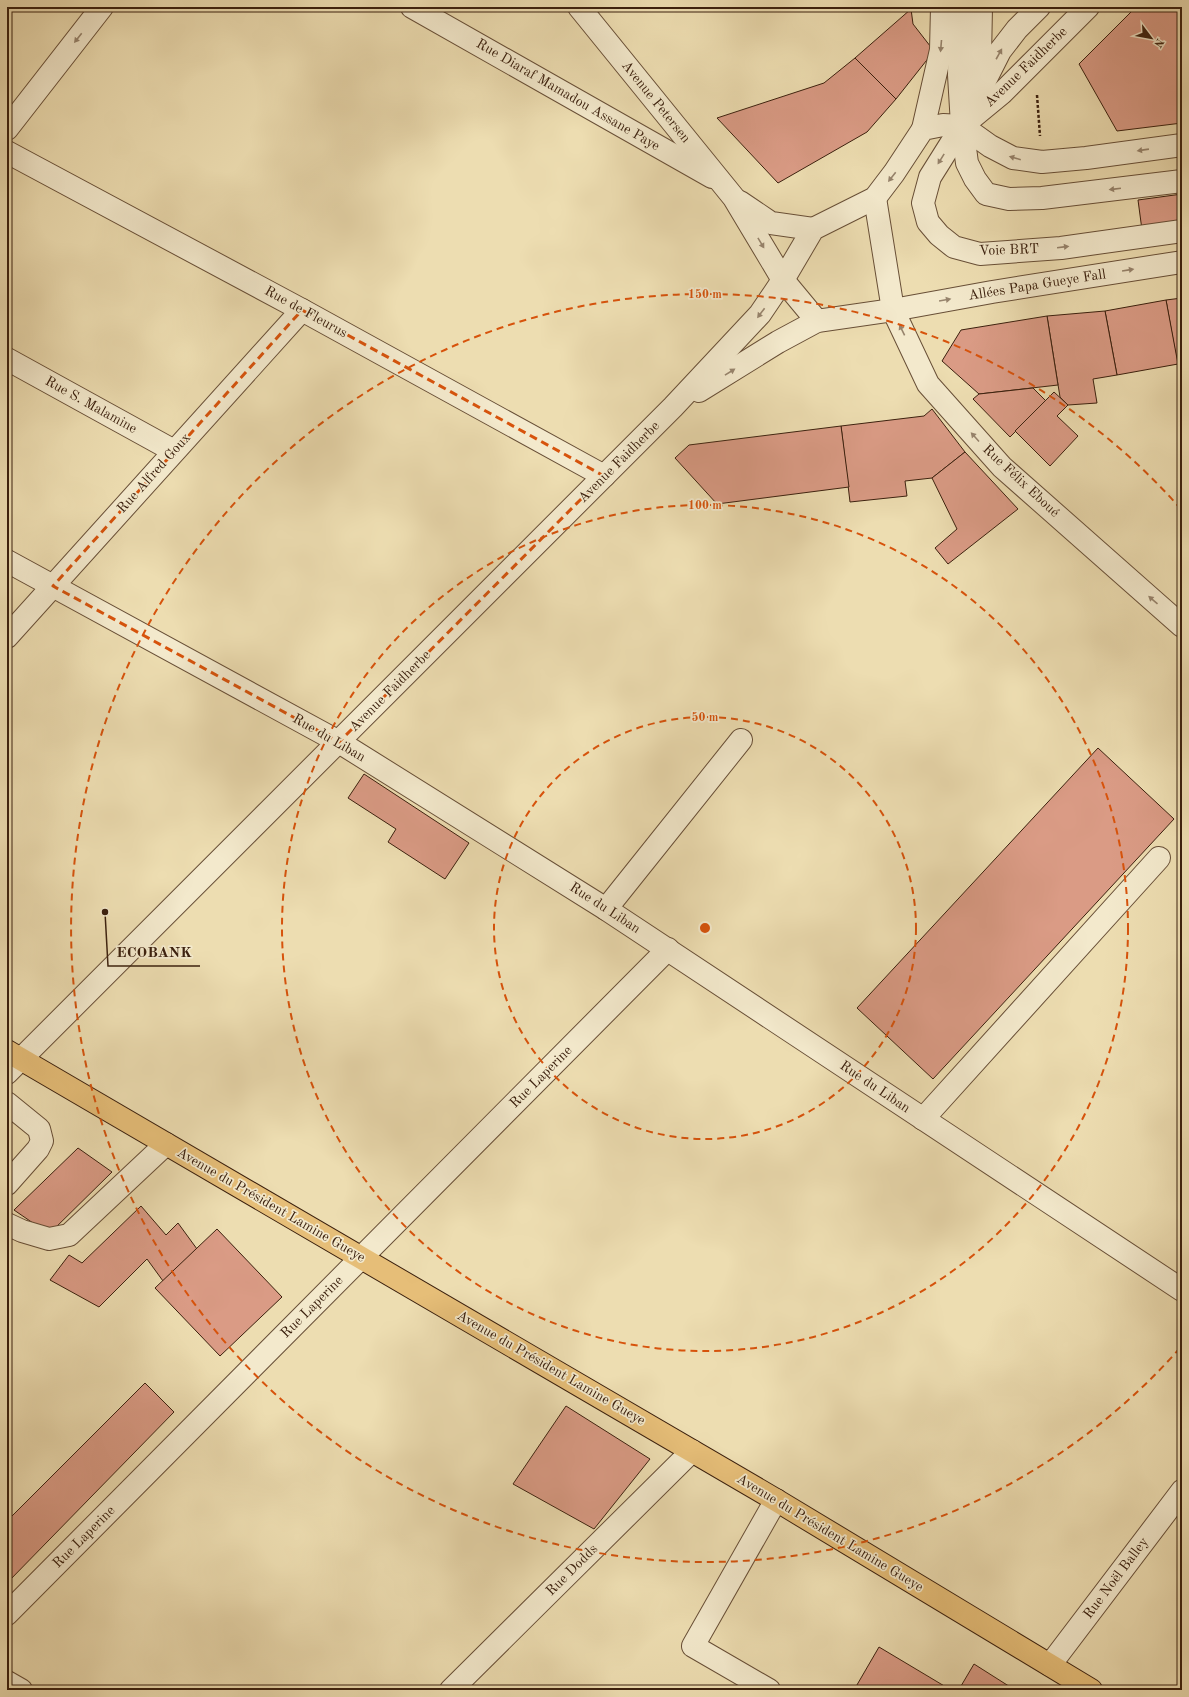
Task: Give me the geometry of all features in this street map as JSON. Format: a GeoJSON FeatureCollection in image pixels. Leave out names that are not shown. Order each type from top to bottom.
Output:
{"type":"FeatureCollection","features":[{"type":"Feature","properties":{"kind":"main road","name":"Avenue du Président Lamine Gueye"},"geometry":{"type":"LineString","coordinates":[[12,1061],[166,1144],[362,1257],[776,1500],[1091,1690]]}},
{"type":"Feature","properties":{"kind":"street"},"geometry":{"type":"LineString","coordinates":[[7,129],[102,7]]}},
{"type":"Feature","properties":{"kind":"street","name":"Rue Diaraf Mamadou Assane Paye"},"geometry":{"type":"LineString","coordinates":[[412,7],[729,191]]}},
{"type":"Feature","properties":{"kind":"street","name":"Avenue Petersen"},"geometry":{"type":"LineString","coordinates":[[579,7],[729,191],[783,280],[818,321]]}},
{"type":"Feature","properties":{"kind":"street"},"geometry":{"type":"LineString","coordinates":[[813,229],[875,198],[894,173],[923,129],[941,50],[942,7]]}},
{"type":"Feature","properties":{"kind":"street"},"geometry":{"type":"LineString","coordinates":[[960,7],[959,75],[962,126]]}},
{"type":"Feature","properties":{"kind":"street","name":"Voie BRT"},"geometry":{"type":"LineString","coordinates":[[981,7],[980,58],[962,126],[967,163],[975,180],[986,194],[1009,199],[1042,198],[1182,181]]}},
{"type":"Feature","properties":{"kind":"street","name":"Voie BRT"},"geometry":{"type":"LineString","coordinates":[[1038,7],[1017,29],[1000,51],[962,126],[930,177],[923,203],[928,222],[939,235],[954,247],[980,254],[1060,248],[1182,231]]}},
{"type":"Feature","properties":{"kind":"street","name":"Avenue Faidherbe"},"geometry":{"type":"LineString","coordinates":[[962,126],[1002,93],[1088,7]]}},
{"type":"Feature","properties":{"kind":"street"},"geometry":{"type":"LineString","coordinates":[[923,129],[943,125],[962,126],[990,146],[1013,158],[1042,162],[1086,158],[1182,145]]}},
{"type":"Feature","properties":{"kind":"street","name":"Rue de Fleurus"},"geometry":{"type":"LineString","coordinates":[[7,152],[302,310],[604,476]]}},
{"type":"Feature","properties":{"kind":"street","name":"Avenue Petersen"},"geometry":{"type":"LineString","coordinates":[[729,191],[771,223],[813,229]]}},
{"type":"Feature","properties":{"kind":"street","name":"Rue Félix Eboué"},"geometry":{"type":"LineString","coordinates":[[875,198],[893,310],[928,384],[1002,467],[1182,626]]}},
{"type":"Feature","properties":{"kind":"street","name":"Avenue Faidherbe"},"geometry":{"type":"LineString","coordinates":[[12,1061],[338,742],[674,407],[760,314],[783,280],[813,229]]}},
{"type":"Feature","properties":{"kind":"street","name":"Allées Papa Gueye Fall"},"geometry":{"type":"LineString","coordinates":[[818,321],[1182,262]]}},
{"type":"Feature","properties":{"kind":"street","name":"Rue Alfred Goux"},"geometry":{"type":"LineString","coordinates":[[7,637],[302,310]]}},
{"type":"Feature","properties":{"kind":"street","name":"Avenue Faidherbe"},"geometry":{"type":"LineString","coordinates":[[674,407],[778,342],[818,321]]}},
{"type":"Feature","properties":{"kind":"street","name":"Rue S. Malamine"},"geometry":{"type":"LineString","coordinates":[[7,360],[174,451]]}},
{"type":"Feature","properties":{"kind":"street","name":"Rue du Liban"},"geometry":{"type":"LineString","coordinates":[[7,561],[338,742],[606,908],[1182,1290]]}},
{"type":"Feature","properties":{"kind":"street"},"geometry":{"type":"LineString","coordinates":[[606,908],[741,740]]}},
{"type":"Feature","properties":{"kind":"street"},"geometry":{"type":"LineString","coordinates":[[924,1119],[1160,858]]}},
{"type":"Feature","properties":{"kind":"street","name":"Rue Laperine"},"geometry":{"type":"LineString","coordinates":[[7,1614],[668,949]]}},
{"type":"Feature","properties":{"kind":"street"},"geometry":{"type":"LineString","coordinates":[[7,1104],[39,1129],[42,1141],[38,1149],[7,1184]]}},
{"type":"Feature","properties":{"kind":"street"},"geometry":{"type":"LineString","coordinates":[[7,1224],[22,1231],[49,1239],[69,1235],[166,1144]]}},
{"type":"Feature","properties":{"kind":"street","name":"Rue Dodds"},"geometry":{"type":"LineString","coordinates":[[451,1690],[692,1451]]}},
{"type":"Feature","properties":{"kind":"street","name":"Rue Noël Balley"},"geometry":{"type":"LineString","coordinates":[[1050,1665],[1182,1491]]}},
{"type":"Feature","properties":{"kind":"street"},"geometry":{"type":"LineString","coordinates":[[769,1690],[693,1646],[776,1500]]}},
{"type":"Feature","properties":{"kind":"street"},"geometry":{"type":"LineString","coordinates":[[7,1682],[21,1690]]}},
{"type":"Feature","properties":{"kind":"highlighted area"},"geometry":{"type":"Polygon","coordinates":[[[302,310],[604,476],[339,742],[53,586],[302,310]]]}},
{"type":"Feature","properties":{"kind":"building"},"geometry":{"type":"Polygon","coordinates":[[[1136,7],[1177,7],[1182,14],[1182,123],[1117,131],[1079,64],[1136,7]]]}},
{"type":"Feature","properties":{"kind":"building"},"geometry":{"type":"Polygon","coordinates":[[[911,9],[913,24],[934,51],[896,99],[855,58],[911,9]]]}},
{"type":"Feature","properties":{"kind":"building"},"geometry":{"type":"Polygon","coordinates":[[[855,58],[896,99],[867,132],[778,183],[717,118],[824,83],[855,58]]]}},
{"type":"Feature","properties":{"kind":"building"},"geometry":{"type":"Polygon","coordinates":[[[1182,194],[1182,224],[1142,230],[1138,200],[1182,194]]]}},
{"type":"Feature","properties":{"kind":"building"},"geometry":{"type":"Polygon","coordinates":[[[1182,298],[1182,379],[1180,379],[1166,300],[1182,298]]]}},
{"type":"Feature","properties":{"kind":"building"},"geometry":{"type":"Polygon","coordinates":[[[1166,300],[1178,364],[1117,375],[1105,311],[1166,300]]]}},
{"type":"Feature","properties":{"kind":"building"},"geometry":{"type":"Polygon","coordinates":[[[1105,311],[1117,375],[1093,379],[1097,403],[1068,405],[1060,397],[1047,316],[1105,311]]]}},
{"type":"Feature","properties":{"kind":"building"},"geometry":{"type":"Polygon","coordinates":[[[1047,316],[1058,385],[979,394],[942,361],[961,330],[1047,316]]]}},
{"type":"Feature","properties":{"kind":"building"},"geometry":{"type":"Polygon","coordinates":[[[1033,388],[1046,401],[1010,437],[973,399],[979,394],[1033,388]]]}},
{"type":"Feature","properties":{"kind":"building"},"geometry":{"type":"Polygon","coordinates":[[[1054,392],[1068,405],[1057,416],[1078,436],[1050,466],[1015,431],[1054,392]]]}},
{"type":"Feature","properties":{"kind":"building"},"geometry":{"type":"Polygon","coordinates":[[[932,409],[965,452],[932,478],[905,481],[907,496],[850,502],[841,426],[924,416],[932,409]]]}},
{"type":"Feature","properties":{"kind":"building"},"geometry":{"type":"Polygon","coordinates":[[[841,426],[849,487],[717,504],[675,458],[689,445],[841,426]]]}},
{"type":"Feature","properties":{"kind":"building"},"geometry":{"type":"Polygon","coordinates":[[[965,452],[1018,509],[948,564],[935,548],[957,529],[932,478],[965,452]]]}},
{"type":"Feature","properties":{"kind":"building"},"geometry":{"type":"Polygon","coordinates":[[[1098,748],[1174,819],[933,1079],[857,1008],[1098,748]]]}},
{"type":"Feature","properties":{"kind":"building"},"geometry":{"type":"Polygon","coordinates":[[[364,774],[469,843],[445,879],[388,842],[396,829],[348,798],[364,774]]]}},
{"type":"Feature","properties":{"kind":"building"},"geometry":{"type":"Polygon","coordinates":[[[78,1148],[112,1172],[49,1234],[14,1210],[78,1148]]]}},
{"type":"Feature","properties":{"kind":"building"},"geometry":{"type":"Polygon","coordinates":[[[141,1206],[166,1235],[178,1223],[197,1249],[163,1281],[147,1259],[99,1307],[50,1280],[69,1255],[82,1263],[141,1206]]]}},
{"type":"Feature","properties":{"kind":"building"},"geometry":{"type":"Polygon","coordinates":[[[217,1229],[282,1297],[220,1356],[155,1288],[217,1229]]]}},
{"type":"Feature","properties":{"kind":"building"},"geometry":{"type":"Polygon","coordinates":[[[145,1383],[174,1412],[7,1583],[7,1521],[145,1383]]]}},
{"type":"Feature","properties":{"kind":"building"},"geometry":{"type":"Polygon","coordinates":[[[566,1406],[650,1459],[594,1529],[513,1484],[566,1406]]]}},
{"type":"Feature","properties":{"kind":"building"},"geometry":{"type":"Polygon","coordinates":[[[879,1647],[951,1690],[854,1690],[879,1647]]]}},
{"type":"Feature","properties":{"kind":"building"},"geometry":{"type":"Polygon","coordinates":[[[974,1664],[1015,1690],[968,1690],[961,1686],[974,1664]]]}},
{"type":"Feature","properties":{"kind":"place","name":"ECOBANK"},"geometry":{"type":"Point","coordinates":[105,912]}}]}
